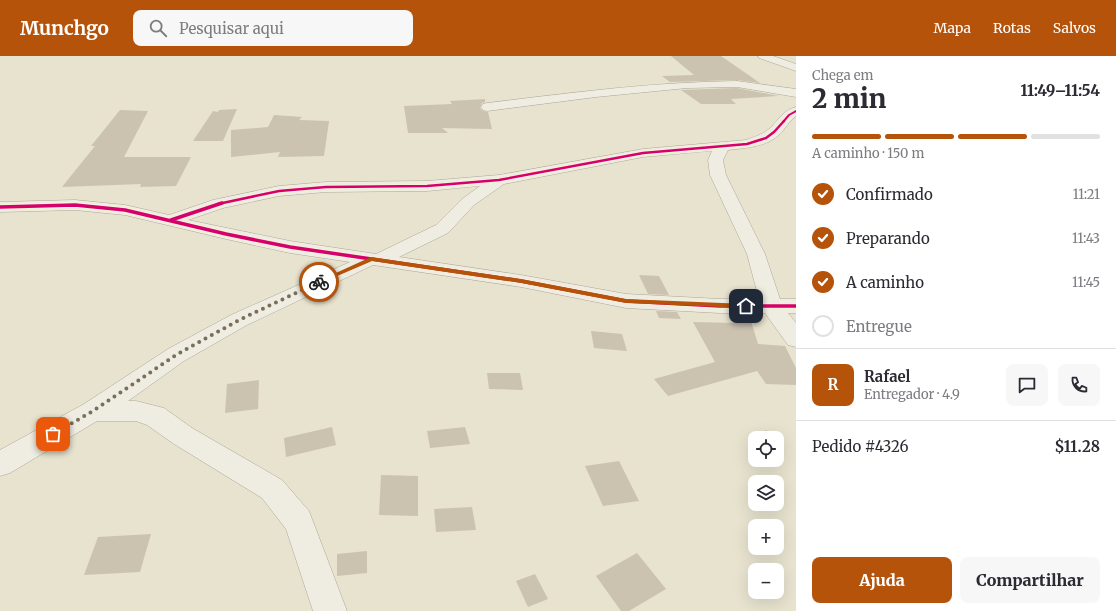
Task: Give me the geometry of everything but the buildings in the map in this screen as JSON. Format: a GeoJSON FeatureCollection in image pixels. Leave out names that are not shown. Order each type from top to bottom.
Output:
{"type":"FeatureCollection","features":[{"type":"Feature","properties":{"kind":"street"},"geometry":{"type":"LineString","coordinates":[[763,56],[796,68]]}},
{"type":"Feature","properties":{"kind":"street"},"geometry":{"type":"LineString","coordinates":[[487,107],[596,93],[686,85],[737,84],[796,93]]}},
{"type":"Feature","properties":{"kind":"street"},"geometry":{"type":"LineString","coordinates":[[171,220],[220,204],[279,191],[326,187],[427,186],[499,180],[615,157],[747,144],[766,138],[774,132],[789,115],[796,111]]}},
{"type":"Feature","properties":{"kind":"street"},"geometry":{"type":"LineString","coordinates":[[723,147],[716,156],[715,161],[718,176],[756,254],[772,307],[796,339]]}},
{"type":"Feature","properties":{"kind":"street"},"geometry":{"type":"LineString","coordinates":[[0,464],[93,411],[176,355],[233,323],[280,300],[442,229],[468,202],[499,180]]}},
{"type":"Feature","properties":{"kind":"street"},"geometry":{"type":"LineString","coordinates":[[0,207],[75,205],[125,210],[226,234],[290,247],[521,281],[626,301],[772,307],[796,306]]}},
{"type":"Feature","properties":{"kind":"street"},"geometry":{"type":"LineString","coordinates":[[93,411],[136,411],[155,416],[183,436],[272,489],[298,521],[330,611]]}},
{"type":"Feature","properties":{"kind":"cycle path"},"geometry":{"type":"LineString","coordinates":[[171,220],[219,204],[279,191],[326,187],[427,186],[499,180],[643,153],[747,144],[766,138],[774,132],[789,115],[796,111]]}},
{"type":"Feature","properties":{"kind":"cycle path"},"geometry":{"type":"LineString","coordinates":[[0,207],[75,205],[125,210],[226,234],[290,247],[521,281],[626,301],[720,306],[796,306]]}},
{"type":"Feature","properties":{"kind":"way so far"},"geometry":{"type":"LineString","coordinates":[[53,434],[93,411],[176,355],[239,320],[319,282]]}},
{"type":"Feature","properties":{"kind":"route"},"geometry":{"type":"LineString","coordinates":[[319,282],[371,259],[381,259],[521,281],[626,301],[746,306]]}}]}
